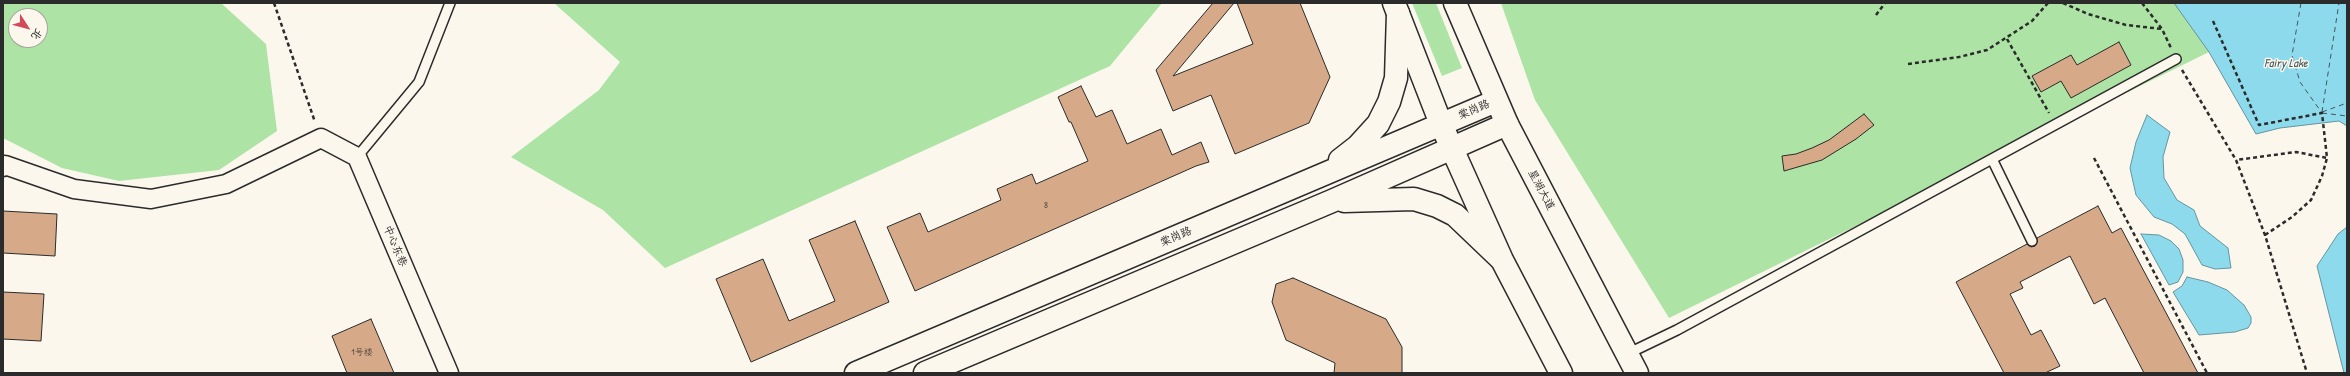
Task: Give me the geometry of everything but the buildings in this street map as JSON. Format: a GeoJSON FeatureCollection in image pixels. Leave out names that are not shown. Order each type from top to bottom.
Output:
{"type":"FeatureCollection","features":[{"type":"Feature","properties":{"kind":"main road","name":"星湖大道"},"geometry":{"type":"LineString","coordinates":[[1454,3],[1507,124],[1637,373]]}},
{"type":"Feature","properties":{"kind":"main road"},"geometry":{"type":"LineString","coordinates":[[1396,8],[1441,124],[1502,260],[1561,373]]}},
{"type":"Feature","properties":{"kind":"main road"},"geometry":{"type":"LineString","coordinates":[[1321,175],[1358,146],[1378,124],[1389,102],[1396,78],[1396,8]]}},
{"type":"Feature","properties":{"kind":"main road","name":"棠岗路"},"geometry":{"type":"LineString","coordinates":[[856,373],[1496,101]]}},
{"type":"Feature","properties":{"kind":"main road"},"geometry":{"type":"LineString","coordinates":[[925,373],[1332,201],[1507,124]]}},
{"type":"Feature","properties":{"kind":"main road"},"geometry":{"type":"LineString","coordinates":[[1332,201],[1414,199],[1437,206],[1455,215],[1502,260]]}},
{"type":"Feature","properties":{"kind":"main road"},"geometry":{"type":"LineString","coordinates":[[1040,295],[1050,320]]}},
{"type":"Feature","properties":{"kind":"street"},"geometry":{"type":"LineString","coordinates":[[3,167],[5,165],[74,189],[151,200],[226,184],[321,138],[357,157]]}},
{"type":"Feature","properties":{"kind":"street","name":"中心东巷"},"geometry":{"type":"LineString","coordinates":[[357,157],[449,373]]}},
{"type":"Feature","properties":{"kind":"lane"},"geometry":{"type":"LineString","coordinates":[[357,157],[419,82],[450,3]]}},
{"type":"Feature","properties":{"kind":"lane"},"geometry":{"type":"LineString","coordinates":[[1628,354],[1677,330],[2176,59]]}},
{"type":"Feature","properties":{"kind":"lane"},"geometry":{"type":"LineString","coordinates":[[1992,159],[2032,241]]}},
{"type":"Feature","properties":{"kind":"path"},"geometry":{"type":"LineString","coordinates":[[274,3],[321,138]]}},
{"type":"Feature","properties":{"kind":"path"},"geometry":{"type":"LineString","coordinates":[[1876,15],[1885,3]]}},
{"type":"Feature","properties":{"kind":"path"},"geometry":{"type":"LineString","coordinates":[[1908,64],[1960,58],[1987,50],[2007,39],[2032,21],[2048,3]]}},
{"type":"Feature","properties":{"kind":"path"},"geometry":{"type":"LineString","coordinates":[[2063,3],[2088,14],[2126,25],[2162,29]]}},
{"type":"Feature","properties":{"kind":"path"},"geometry":{"type":"LineString","coordinates":[[2142,3],[2162,29],[2176,59],[2236,160],[2265,236],[2307,373]]}},
{"type":"Feature","properties":{"kind":"path"},"geometry":{"type":"LineString","coordinates":[[2213,22],[2259,125],[2322,113],[2327,158],[2322,176],[2311,200],[2292,217],[2265,236]]}},
{"type":"Feature","properties":{"kind":"path"},"geometry":{"type":"LineString","coordinates":[[2007,39],[2056,125]]}},
{"type":"Feature","properties":{"kind":"path"},"geometry":{"type":"LineString","coordinates":[[2236,160],[2296,152],[2327,158]]}},
{"type":"Feature","properties":{"kind":"path"},"geometry":{"type":"LineString","coordinates":[[2094,158],[2208,373]]}},
{"type":"Feature","properties":{"kind":"green space"},"geometry":{"type":"Polygon","coordinates":[[[3,3],[221,3],[266,44],[277,131],[219,170],[119,181],[62,168],[3,138],[3,3]]]}},
{"type":"Feature","properties":{"kind":"green space"},"geometry":{"type":"Polygon","coordinates":[[[554,3],[1162,3],[1110,66],[665,268],[603,210],[511,157],[599,90],[620,62],[554,3]]]}},
{"type":"Feature","properties":{"kind":"green space"},"geometry":{"type":"Polygon","coordinates":[[[1412,3],[1436,3],[1462,68],[1442,76],[1412,3]]]}},
{"type":"Feature","properties":{"kind":"green space"},"geometry":{"type":"Polygon","coordinates":[[[1501,3],[2347,3],[2347,126],[2339,121],[2280,128],[2256,134],[2209,52],[1669,318],[1535,100],[1501,3]]]}},
{"type":"Feature","properties":{"kind":"water","name":"Fairy Lake"},"geometry":{"type":"Polygon","coordinates":[[[2174,3],[2347,3],[2347,126],[2339,121],[2280,128],[2256,134],[2209,52],[2174,3]]]}},
{"type":"Feature","properties":{"kind":"water"},"geometry":{"type":"Polygon","coordinates":[[[2147,115],[2170,132],[2163,157],[2164,178],[2177,200],[2194,210],[2200,226],[2228,248],[2231,268],[2215,269],[2202,265],[2185,234],[2172,224],[2154,217],[2136,195],[2130,168],[2136,142],[2147,115]]]}},
{"type":"Feature","properties":{"kind":"water"},"geometry":{"type":"Polygon","coordinates":[[[2347,227],[2347,373],[2344,373],[2317,266],[2338,234],[2347,227]]]}},
{"type":"Feature","properties":{"kind":"water"},"geometry":{"type":"Polygon","coordinates":[[[2141,234],[2159,235],[2171,241],[2179,249],[2183,260],[2183,272],[2178,282],[2169,285],[2141,234]]]}},
{"type":"Feature","properties":{"kind":"water"},"geometry":{"type":"Polygon","coordinates":[[[2187,277],[2208,282],[2227,290],[2244,305],[2251,317],[2251,323],[2248,328],[2235,332],[2199,335],[2173,292],[2182,286],[2187,277]]]}},
{"type":"Feature","properties":{"kind":"ferry route"},"geometry":{"type":"LineString","coordinates":[[2301,3],[2292,55],[2300,82],[2322,113]]}},
{"type":"Feature","properties":{"kind":"ferry route"},"geometry":{"type":"LineString","coordinates":[[2322,112],[2339,3]]}},
{"type":"Feature","properties":{"kind":"ferry route"},"geometry":{"type":"LineString","coordinates":[[2322,112],[2347,103]]}},
{"type":"Feature","properties":{"kind":"ferry route"},"geometry":{"type":"LineString","coordinates":[[2322,113],[2347,116]]}}]}
